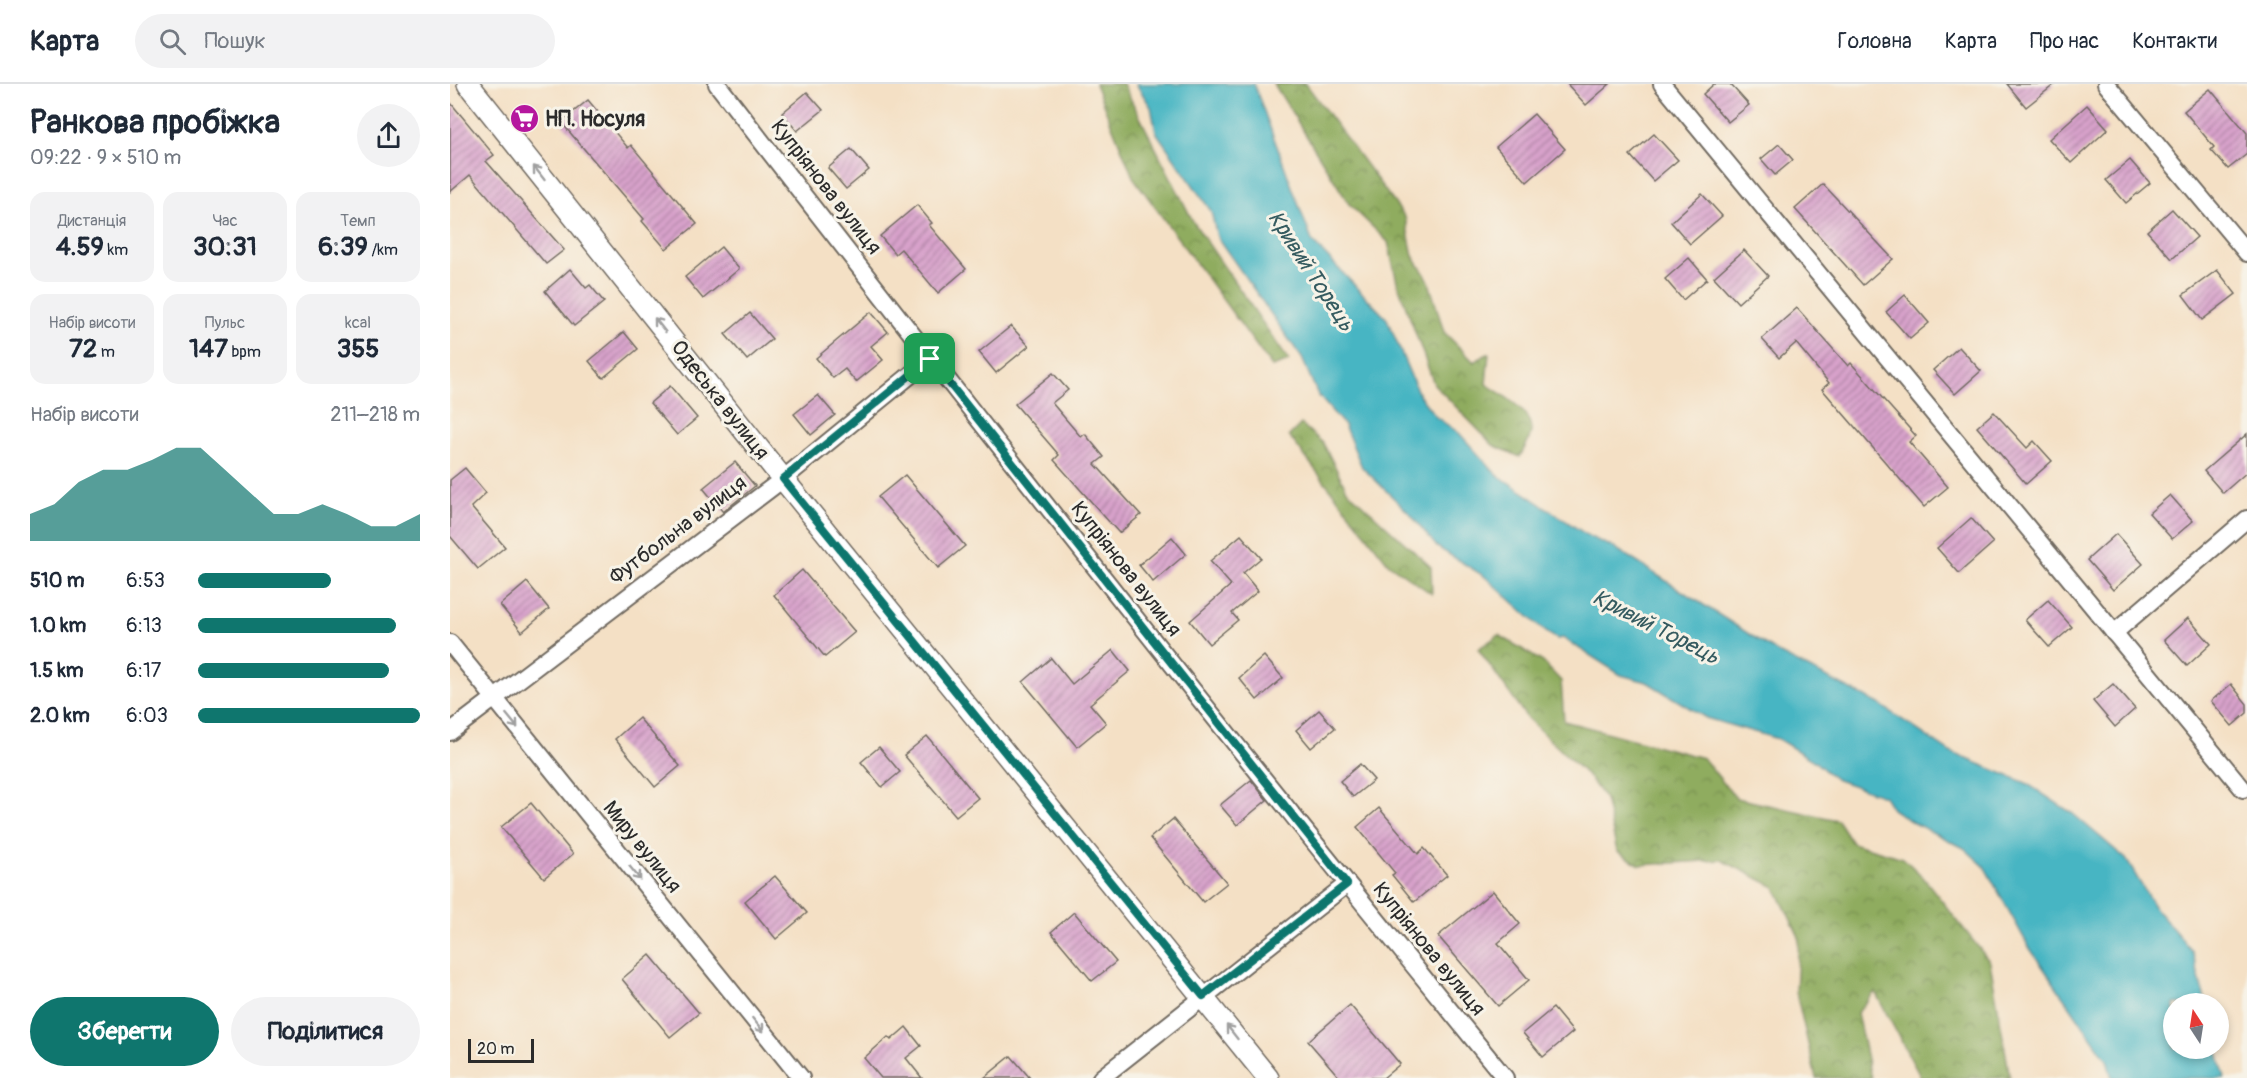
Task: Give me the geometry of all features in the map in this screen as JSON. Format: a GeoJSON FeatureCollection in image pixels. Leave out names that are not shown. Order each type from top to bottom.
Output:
{"type":"FeatureCollection","features":[{"type":"Feature","properties":{"kind":"street","name":"Одеська вулиця"},"geometry":{"type":"LineString","coordinates":[[468,84],[783,479],[1268,1078]]}},
{"type":"Feature","properties":{"kind":"street","name":"Купріянова вулиця"},"geometry":{"type":"LineString","coordinates":[[717,84],[930,359],[1347,884],[1505,1078]]}},
{"type":"Feature","properties":{"kind":"street"},"geometry":{"type":"LineString","coordinates":[[2106,84],[2247,253]]}},
{"type":"Feature","properties":{"kind":"street"},"geometry":{"type":"LineString","coordinates":[[1666,85],[2243,789]]}},
{"type":"Feature","properties":{"kind":"street","name":"Футбольна вулиця"},"geometry":{"type":"LineString","coordinates":[[450,732],[493,697],[783,479],[930,359]]}},
{"type":"Feature","properties":{"kind":"street"},"geometry":{"type":"LineString","coordinates":[[2114,633],[2247,519]]}},
{"type":"Feature","properties":{"kind":"street","name":"Миру вулиця"},"geometry":{"type":"LineString","coordinates":[[450,643],[801,1078]]}},
{"type":"Feature","properties":{"kind":"street"},"geometry":{"type":"LineString","coordinates":[[1101,1078],[1347,884]]}},
{"type":"Feature","properties":{"kind":"green space"},"geometry":{"type":"Polygon","coordinates":[[[1095,84],[1123,84],[1194,223],[1289,361],[1272,367],[1133,177],[1095,84]]]}},
{"type":"Feature","properties":{"kind":"green space"},"geometry":{"type":"Polygon","coordinates":[[[1274,84],[1306,84],[1405,217],[1413,256],[1428,279],[1444,332],[1474,362],[1489,353],[1486,384],[1514,403],[1530,423],[1530,437],[1520,457],[1493,445],[1434,384],[1397,282],[1388,242],[1349,204],[1274,84]]]}},
{"type":"Feature","properties":{"kind":"green space"},"geometry":{"type":"Polygon","coordinates":[[[1301,424],[1323,443],[1347,490],[1431,567],[1432,594],[1389,564],[1289,436],[1301,424]]]}},
{"type":"Feature","properties":{"kind":"green space"},"geometry":{"type":"Polygon","coordinates":[[[1499,635],[1543,662],[1561,681],[1564,721],[1703,758],[1736,798],[1837,820],[1852,843],[1903,858],[1923,877],[1990,962],[2010,1078],[1921,1078],[1875,992],[1857,1013],[1871,1078],[1816,1078],[1796,992],[1799,937],[1775,887],[1722,860],[1640,865],[1617,851],[1605,799],[1589,777],[1527,718],[1478,649],[1499,635]]]}},
{"type":"Feature","properties":{"kind":"water","name":"Кривий Торець"},"geometry":{"type":"Polygon","coordinates":[[[1136,84],[1254,84],[1312,241],[1387,319],[1419,395],[1436,417],[1459,433],[1496,474],[1590,537],[1615,548],[1780,654],[1879,704],[1950,752],[2026,783],[2072,813],[2126,859],[2155,908],[2192,951],[2203,993],[2163,993],[2163,1059],[2220,1059],[2225,1078],[2112,1078],[2107,1060],[2029,947],[1984,866],[1964,848],[1912,822],[1892,809],[1884,796],[1835,779],[1814,761],[1778,739],[1706,718],[1647,682],[1621,675],[1563,638],[1557,639],[1546,632],[1484,576],[1437,547],[1411,515],[1362,467],[1344,425],[1318,395],[1302,358],[1217,237],[1211,211],[1156,132],[1151,107],[1136,84]]]}},
{"type":"Feature","properties":{"kind":"building"},"geometry":{"type":"Polygon","coordinates":[[[1567,84],[1610,84],[1586,105],[1567,84]]]}},
{"type":"Feature","properties":{"kind":"building"},"geometry":{"type":"Polygon","coordinates":[[[1714,84],[1730,84],[1749,105],[1728,122],[1703,94],[1714,84]]]}},
{"type":"Feature","properties":{"kind":"building"},"geometry":{"type":"Polygon","coordinates":[[[2007,84],[2055,84],[2026,107],[2007,84]]]}},
{"type":"Feature","properties":{"kind":"building"},"geometry":{"type":"Polygon","coordinates":[[[2210,89],[2247,133],[2247,154],[2228,169],[2211,150],[2214,147],[2184,111],[2210,89]]]}},
{"type":"Feature","properties":{"kind":"building"},"geometry":{"type":"Polygon","coordinates":[[[807,92],[823,110],[797,131],[782,113],[807,92]]]}},
{"type":"Feature","properties":{"kind":"building"},"geometry":{"type":"Polygon","coordinates":[[[588,100],[628,148],[631,145],[697,224],[666,249],[642,221],[644,219],[561,122],[588,100]]]}},
{"type":"Feature","properties":{"kind":"building"},"geometry":{"type":"Polygon","coordinates":[[[450,102],[494,155],[486,161],[564,250],[546,264],[470,175],[450,192],[450,102]]]}},
{"type":"Feature","properties":{"kind":"building"},"geometry":{"type":"Polygon","coordinates":[[[2087,105],[2108,129],[2071,163],[2049,139],[2087,105]]]}},
{"type":"Feature","properties":{"kind":"building"},"geometry":{"type":"Polygon","coordinates":[[[1534,114],[1565,149],[1527,182],[1496,147],[1534,114]]]}},
{"type":"Feature","properties":{"kind":"building"},"geometry":{"type":"Polygon","coordinates":[[[1654,134],[1678,160],[1653,181],[1630,155],[1654,134]]]}},
{"type":"Feature","properties":{"kind":"building"},"geometry":{"type":"Polygon","coordinates":[[[1779,144],[1793,160],[1775,175],[1761,159],[1779,144]]]}},
{"type":"Feature","properties":{"kind":"building"},"geometry":{"type":"Polygon","coordinates":[[[851,149],[869,170],[846,189],[828,168],[851,149]]]}},
{"type":"Feature","properties":{"kind":"building"},"geometry":{"type":"Polygon","coordinates":[[[2130,160],[2150,183],[2126,203],[2106,180],[2130,160]]]}},
{"type":"Feature","properties":{"kind":"building"},"geometry":{"type":"Polygon","coordinates":[[[1823,184],[1893,259],[1863,285],[1795,209],[1823,184]]]}},
{"type":"Feature","properties":{"kind":"building"},"geometry":{"type":"Polygon","coordinates":[[[1702,194],[1722,216],[1690,244],[1671,222],[1702,194]]]}},
{"type":"Feature","properties":{"kind":"building"},"geometry":{"type":"Polygon","coordinates":[[[917,205],[932,223],[929,225],[966,269],[938,293],[901,249],[895,254],[880,236],[917,205]]]}},
{"type":"Feature","properties":{"kind":"building"},"geometry":{"type":"Polygon","coordinates":[[[2172,209],[2197,237],[2172,259],[2147,231],[2172,209]]]}},
{"type":"Feature","properties":{"kind":"building"},"geometry":{"type":"Polygon","coordinates":[[[721,247],[739,269],[703,299],[685,277],[721,247]]]}},
{"type":"Feature","properties":{"kind":"building"},"geometry":{"type":"Polygon","coordinates":[[[1744,250],[1768,276],[1738,303],[1714,277],[1744,250]]]}},
{"type":"Feature","properties":{"kind":"building"},"geometry":{"type":"Polygon","coordinates":[[[1689,258],[1707,279],[1683,300],[1665,279],[1689,258]]]}},
{"type":"Feature","properties":{"kind":"building"},"geometry":{"type":"Polygon","coordinates":[[[570,269],[586,288],[590,285],[604,302],[574,326],[545,291],[570,269]]]}},
{"type":"Feature","properties":{"kind":"building"},"geometry":{"type":"Polygon","coordinates":[[[2217,270],[2236,294],[2202,320],[2183,295],[2217,270]]]}},
{"type":"Feature","properties":{"kind":"building"},"geometry":{"type":"Polygon","coordinates":[[[1905,295],[1929,323],[1910,339],[1886,312],[1905,295]]]}},
{"type":"Feature","properties":{"kind":"building"},"geometry":{"type":"Polygon","coordinates":[[[1797,308],[1848,366],[1851,363],[1916,436],[1909,442],[1948,487],[1924,507],[1822,389],[1829,383],[1796,343],[1779,358],[1762,339],[1797,308]]]}},
{"type":"Feature","properties":{"kind":"building"},"geometry":{"type":"Polygon","coordinates":[[[871,312],[888,332],[871,346],[883,360],[856,382],[845,369],[833,378],[816,358],[871,312]]]}},
{"type":"Feature","properties":{"kind":"building"},"geometry":{"type":"Polygon","coordinates":[[[750,313],[772,339],[747,360],[725,334],[750,313]]]}},
{"type":"Feature","properties":{"kind":"building"},"geometry":{"type":"Polygon","coordinates":[[[1011,326],[1029,346],[996,373],[979,352],[1011,326]]]}},
{"type":"Feature","properties":{"kind":"building"},"geometry":{"type":"Polygon","coordinates":[[[624,332],[638,349],[603,378],[589,361],[624,332]]]}},
{"type":"Feature","properties":{"kind":"building"},"geometry":{"type":"Polygon","coordinates":[[[1959,347],[1981,371],[1955,394],[1933,370],[1959,347]]]}},
{"type":"Feature","properties":{"kind":"building"},"geometry":{"type":"Polygon","coordinates":[[[1053,373],[1068,390],[1052,403],[1081,437],[1085,434],[1104,457],[1095,464],[1141,515],[1119,533],[1054,460],[1059,455],[1015,404],[1053,373]]]}},
{"type":"Feature","properties":{"kind":"building"},"geometry":{"type":"Polygon","coordinates":[[[670,386],[697,418],[677,435],[650,403],[670,386]]]}},
{"type":"Feature","properties":{"kind":"building"},"geometry":{"type":"Polygon","coordinates":[[[818,395],[835,415],[811,435],[794,414],[818,395]]]}},
{"type":"Feature","properties":{"kind":"building"},"geometry":{"type":"Polygon","coordinates":[[[1994,412],[2027,448],[2034,441],[2052,461],[2026,484],[1977,427],[1994,412]]]}},
{"type":"Feature","properties":{"kind":"building"},"geometry":{"type":"Polygon","coordinates":[[[2247,434],[2247,472],[2223,493],[2204,471],[2247,434]]]}},
{"type":"Feature","properties":{"kind":"building"},"geometry":{"type":"Polygon","coordinates":[[[735,462],[755,486],[723,512],[703,488],[735,462]]]}},
{"type":"Feature","properties":{"kind":"building"},"geometry":{"type":"Polygon","coordinates":[[[465,468],[486,493],[471,507],[505,547],[478,569],[450,536],[450,480],[465,468]]]}},
{"type":"Feature","properties":{"kind":"building"},"geometry":{"type":"Polygon","coordinates":[[[905,475],[965,546],[938,568],[878,497],[905,475]]]}},
{"type":"Feature","properties":{"kind":"building"},"geometry":{"type":"Polygon","coordinates":[[[2170,495],[2193,521],[2172,539],[2149,513],[2170,495]]]}},
{"type":"Feature","properties":{"kind":"building"},"geometry":{"type":"Polygon","coordinates":[[[1971,518],[1993,543],[1959,573],[1937,548],[1971,518]]]}},
{"type":"Feature","properties":{"kind":"building"},"geometry":{"type":"Polygon","coordinates":[[[2116,534],[2143,564],[2113,590],[2087,560],[2116,534]]]}},
{"type":"Feature","properties":{"kind":"building"},"geometry":{"type":"Polygon","coordinates":[[[1241,535],[1261,558],[1243,573],[1258,591],[1232,613],[1238,620],[1209,644],[1190,621],[1231,585],[1210,561],[1241,535]]]}},
{"type":"Feature","properties":{"kind":"building"},"geometry":{"type":"Polygon","coordinates":[[[1172,537],[1186,554],[1153,582],[1139,565],[1172,537]]]}},
{"type":"Feature","properties":{"kind":"building"},"geometry":{"type":"Polygon","coordinates":[[[802,570],[855,632],[825,657],[774,595],[802,570]]]}},
{"type":"Feature","properties":{"kind":"building"},"geometry":{"type":"Polygon","coordinates":[[[527,582],[549,609],[522,632],[500,605],[527,582]]]}},
{"type":"Feature","properties":{"kind":"building"},"geometry":{"type":"Polygon","coordinates":[[[2048,600],[2072,627],[2049,647],[2025,620],[2048,600]]]}},
{"type":"Feature","properties":{"kind":"building"},"geometry":{"type":"Polygon","coordinates":[[[2188,618],[2211,644],[2187,666],[2164,640],[2188,618]]]}},
{"type":"Feature","properties":{"kind":"building"},"geometry":{"type":"Polygon","coordinates":[[[1113,650],[1130,671],[1090,704],[1106,723],[1077,747],[1023,682],[1051,658],[1072,684],[1113,650]]]}},
{"type":"Feature","properties":{"kind":"building"},"geometry":{"type":"Polygon","coordinates":[[[1264,656],[1283,678],[1257,700],[1239,678],[1264,656]]]}},
{"type":"Feature","properties":{"kind":"building"},"geometry":{"type":"Polygon","coordinates":[[[2113,684],[2135,709],[2115,727],[2093,701],[2113,684]]]}},
{"type":"Feature","properties":{"kind":"building"},"geometry":{"type":"Polygon","coordinates":[[[2231,684],[2247,704],[2247,713],[2232,726],[2211,701],[2231,684]]]}},
{"type":"Feature","properties":{"kind":"building"},"geometry":{"type":"Polygon","coordinates":[[[1319,710],[1335,728],[1311,748],[1296,730],[1319,710]]]}},
{"type":"Feature","properties":{"kind":"building"},"geometry":{"type":"Polygon","coordinates":[[[639,718],[680,766],[655,787],[615,739],[639,718]]]}},
{"type":"Feature","properties":{"kind":"building"},"geometry":{"type":"Polygon","coordinates":[[[927,736],[978,798],[956,816],[904,755],[927,736]]]}},
{"type":"Feature","properties":{"kind":"building"},"geometry":{"type":"Polygon","coordinates":[[[879,747],[900,772],[882,787],[861,762],[879,747]]]}},
{"type":"Feature","properties":{"kind":"building"},"geometry":{"type":"Polygon","coordinates":[[[1360,764],[1374,780],[1353,797],[1340,781],[1360,764]]]}},
{"type":"Feature","properties":{"kind":"building"},"geometry":{"type":"Polygon","coordinates":[[[1251,780],[1267,800],[1237,825],[1220,805],[1251,780]]]}},
{"type":"Feature","properties":{"kind":"building"},"geometry":{"type":"Polygon","coordinates":[[[531,803],[573,854],[544,878],[501,827],[531,803]]]}},
{"type":"Feature","properties":{"kind":"building"},"geometry":{"type":"Polygon","coordinates":[[[1379,808],[1418,854],[1424,848],[1447,875],[1414,902],[1392,875],[1395,873],[1357,827],[1379,808]]]}},
{"type":"Feature","properties":{"kind":"building"},"geometry":{"type":"Polygon","coordinates":[[[1173,819],[1227,883],[1203,902],[1150,838],[1173,819]]]}},
{"type":"Feature","properties":{"kind":"building"},"geometry":{"type":"Polygon","coordinates":[[[775,876],[807,913],[776,939],[745,901],[775,876]]]}},
{"type":"Feature","properties":{"kind":"building"},"geometry":{"type":"Polygon","coordinates":[[[1493,891],[1520,924],[1498,943],[1529,980],[1498,1006],[1438,936],[1493,891]]]}},
{"type":"Feature","properties":{"kind":"building"},"geometry":{"type":"Polygon","coordinates":[[[1074,912],[1116,962],[1092,981],[1051,932],[1074,912]]]}},
{"type":"Feature","properties":{"kind":"building"},"geometry":{"type":"Polygon","coordinates":[[[650,955],[699,1013],[670,1037],[622,979],[650,955]]]}},
{"type":"Feature","properties":{"kind":"building"},"geometry":{"type":"Polygon","coordinates":[[[1350,1005],[1400,1064],[1383,1078],[1340,1078],[1308,1041],[1350,1005]]]}},
{"type":"Feature","properties":{"kind":"building"},"geometry":{"type":"Polygon","coordinates":[[[1553,1008],[1573,1032],[1543,1057],[1523,1033],[1553,1008]]]}},
{"type":"Feature","properties":{"kind":"building"},"geometry":{"type":"Polygon","coordinates":[[[906,1027],[921,1046],[906,1058],[922,1078],[881,1078],[864,1058],[888,1037],[891,1040],[906,1027]]]}},
{"type":"Feature","properties":{"kind":"building"},"geometry":{"type":"Polygon","coordinates":[[[1011,1056],[1030,1078],[984,1078],[1011,1056]]]}},
{"type":"Feature","properties":{"kind":"place","name":"НП. Носуля"},"geometry":{"type":"Point","coordinates":[524,119]}},
{"type":"Feature","properties":{"kind":"route"},"geometry":{"type":"LineString","coordinates":[[930,359],[1347,884],[1203,996],[783,479],[930,359]]}}]}
